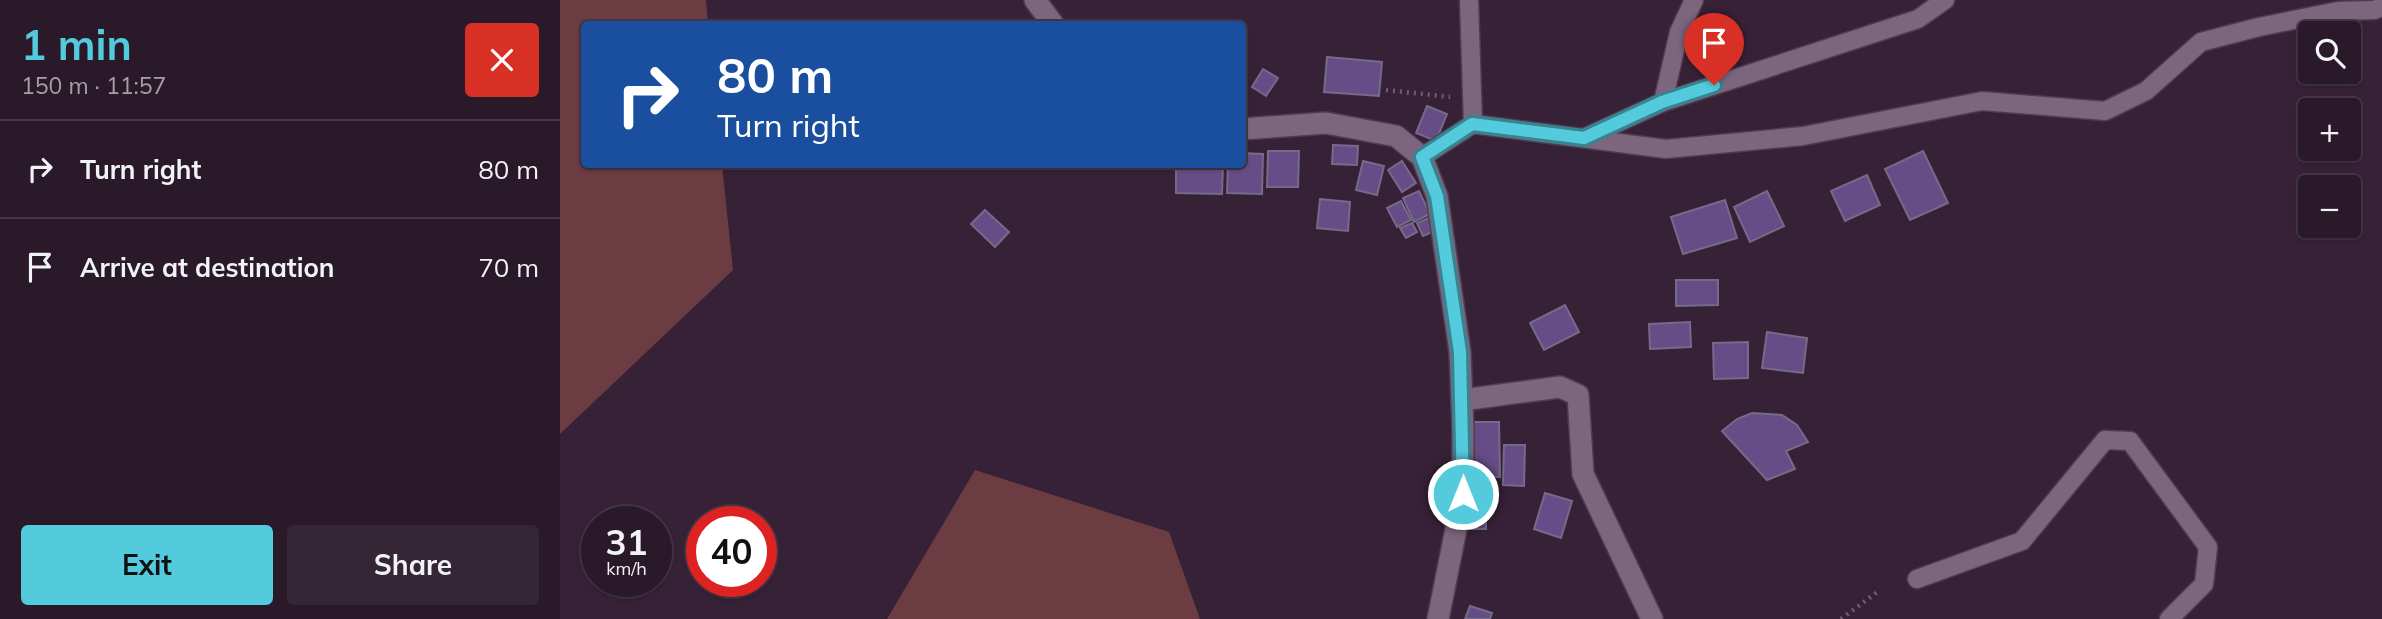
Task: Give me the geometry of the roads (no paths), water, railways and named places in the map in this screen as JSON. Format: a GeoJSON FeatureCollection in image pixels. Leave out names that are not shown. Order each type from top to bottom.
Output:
{"type":"FeatureCollection","features":[{"type":"Feature","properties":{"kind":"street"},"geometry":{"type":"LineString","coordinates":[[1035,0],[1051,21]]}},
{"type":"Feature","properties":{"kind":"street"},"geometry":{"type":"LineString","coordinates":[[1246,129],[1326,122],[1396,136],[1422,157],[1437,196],[1460,352],[1462,400],[1463,494],[1437,619]]}},
{"type":"Feature","properties":{"kind":"street"},"geometry":{"type":"LineString","coordinates":[[1462,400],[1559,387],[1578,396],[1583,474],[1652,619]]}},
{"type":"Feature","properties":{"kind":"lane"},"geometry":{"type":"LineString","coordinates":[[1469,0],[1472,124]]}},
{"type":"Feature","properties":{"kind":"lane"},"geometry":{"type":"LineString","coordinates":[[1662,102],[1679,32],[1694,0]]}},
{"type":"Feature","properties":{"kind":"lane"},"geometry":{"type":"LineString","coordinates":[[1584,138],[1662,102],[1919,19],[1945,0]]}},
{"type":"Feature","properties":{"kind":"lane"},"geometry":{"type":"LineString","coordinates":[[1422,157],[1472,124],[1666,149],[1803,136],[1982,101],[2105,111],[2146,91],[2201,42],[2338,11],[2374,10],[2382,7]]}},
{"type":"Feature","properties":{"kind":"lane"},"geometry":{"type":"LineString","coordinates":[[1917,579],[2022,541],[2105,440],[2130,441],[2208,547],[2204,584],[2169,619]]}}]}
